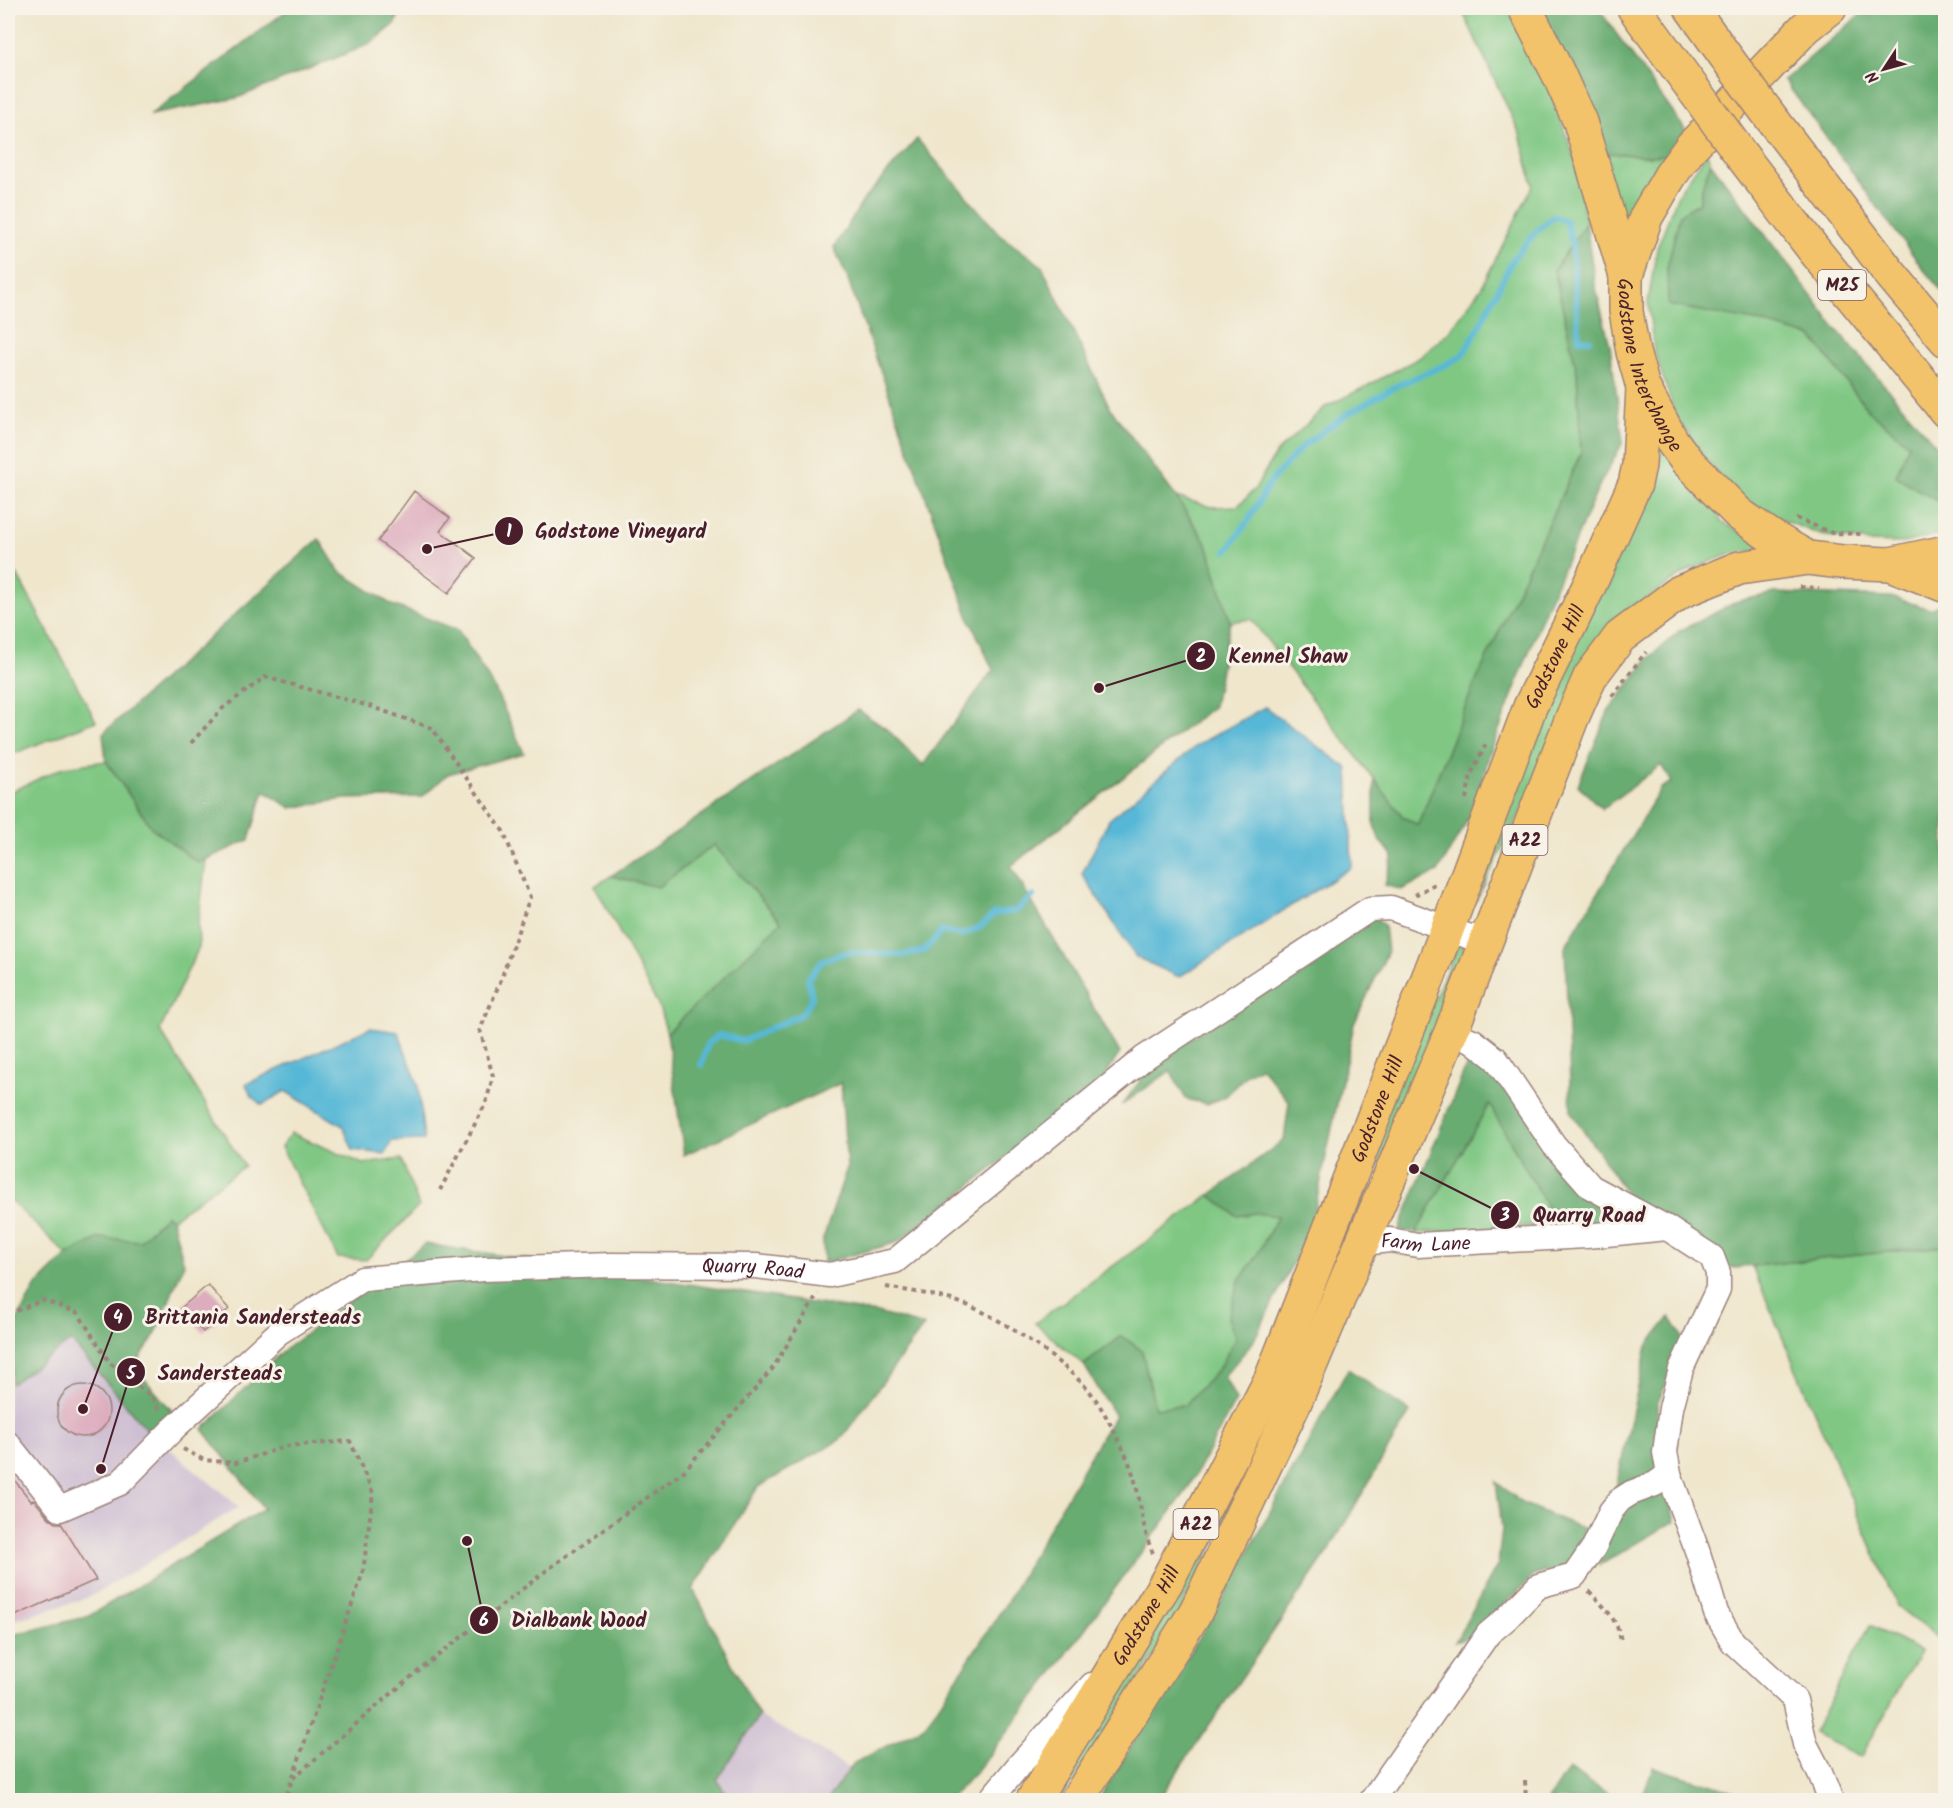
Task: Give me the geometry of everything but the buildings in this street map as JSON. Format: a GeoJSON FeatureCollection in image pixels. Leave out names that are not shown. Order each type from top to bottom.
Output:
{"type":"FeatureCollection","features":[{"type":"Feature","properties":{"kind":"highway"},"geometry":{"type":"LineString","coordinates":[[1525,8],[1580,122],[1626,276]]}},
{"type":"Feature","properties":{"kind":"highway","name":"M25"},"geometry":{"type":"LineString","coordinates":[[1634,8],[1742,156],[1821,259],[1946,411]]}},
{"type":"Feature","properties":{"kind":"highway","name":"M25"},"geometry":{"type":"LineString","coordinates":[[1691,8],[1775,123],[1888,270],[1946,340]]}},
{"type":"Feature","properties":{"kind":"highway","name":"Godstone Interchange"},"geometry":{"type":"LineString","coordinates":[[1830,8],[1805,28],[1691,147],[1670,176],[1646,217],[1626,276],[1626,311],[1633,352],[1643,387],[1672,441],[1686,460],[1738,514],[1755,526],[1803,573],[1890,564],[1946,552]]}},
{"type":"Feature","properties":{"kind":"highway","name":"Godstone Hill"},"geometry":{"type":"LineString","coordinates":[[1033,1800],[1167,1581],[1271,1379],[1448,930],[1530,707],[1589,586],[1635,484],[1639,465],[1643,387]]}},
{"type":"Feature","properties":{"kind":"highway"},"geometry":{"type":"LineString","coordinates":[[1890,564],[1946,586]]}},
{"type":"Feature","properties":{"kind":"highway","name":"Godstone Hill"},"geometry":{"type":"LineString","coordinates":[[1077,1800],[1196,1611],[1294,1404],[1451,1032],[1572,718],[1590,677],[1620,637],[1680,592],[1739,568],[1803,573]]}},
{"type":"Feature","properties":{"kind":"street","name":"Quarry Road"},"geometry":{"type":"LineString","coordinates":[[8,1444],[60,1509],[120,1483],[173,1429],[278,1333],[362,1279],[483,1269],[612,1265],[756,1266],[830,1275],[895,1261],[1144,1058],[1370,909],[1390,908],[1470,937],[1489,936]]}},
{"type":"Feature","properties":{"kind":"street"},"geometry":{"type":"LineString","coordinates":[[1451,1032],[1473,1041],[1496,1059],[1554,1145],[1591,1187],[1667,1228],[1712,1257],[1718,1273],[1718,1289],[1681,1370],[1671,1408],[1665,1452],[1668,1474],[1698,1553],[1716,1613],[1733,1642],[1795,1700],[1805,1744],[1831,1800]]}},
{"type":"Feature","properties":{"kind":"street","name":"Farm Lane"},"geometry":{"type":"LineString","coordinates":[[1363,1243],[1390,1240],[1428,1245],[1586,1236],[1667,1228]]}},
{"type":"Feature","properties":{"kind":"street"},"geometry":{"type":"LineString","coordinates":[[1372,1800],[1488,1634],[1538,1586],[1574,1576],[1594,1547],[1611,1511],[1620,1500],[1655,1484],[1668,1474]]}},
{"type":"Feature","properties":{"kind":"street"},"geometry":{"type":"LineString","coordinates":[[990,1800],[1085,1691],[1118,1663]]}},
{"type":"Feature","properties":{"kind":"path"},"geometry":{"type":"LineString","coordinates":[[1803,573],[1830,588]]}},
{"type":"Feature","properties":{"kind":"path"},"geometry":{"type":"LineString","coordinates":[[1610,699],[1645,653],[1653,646]]}},
{"type":"Feature","properties":{"kind":"path"},"geometry":{"type":"LineString","coordinates":[[191,743],[223,708],[265,678],[369,706],[432,728],[503,831],[530,897],[500,982],[480,1030],[493,1076],[486,1103],[440,1190]]}},
{"type":"Feature","properties":{"kind":"path"},"geometry":{"type":"LineString","coordinates":[[293,1778],[412,1676],[543,1573],[684,1471],[773,1368],[830,1275]]}},
{"type":"Feature","properties":{"kind":"path"},"geometry":{"type":"LineString","coordinates":[[875,1286],[924,1293],[973,1307],[1008,1326],[1040,1349],[1093,1396],[1133,1473],[1151,1548],[1167,1581]]}},
{"type":"Feature","properties":{"kind":"path"},"geometry":{"type":"LineString","coordinates":[[8,1314],[43,1300],[78,1313],[110,1363],[150,1395]]}},
{"type":"Feature","properties":{"kind":"path"},"geometry":{"type":"LineString","coordinates":[[184,1451],[204,1460],[236,1463],[287,1446],[350,1441],[373,1493],[363,1572],[285,1800]]}},
{"type":"Feature","properties":{"kind":"path"},"geometry":{"type":"LineString","coordinates":[[1574,1576],[1608,1611],[1620,1630],[1621,1643]]}},
{"type":"Feature","properties":{"kind":"path"},"geometry":{"type":"LineString","coordinates":[[1526,1781],[1526,1800]]}},
{"type":"Feature","properties":{"kind":"shaded area"},"geometry":{"type":"Polygon","coordinates":[[[71,1341],[148,1431],[239,1507],[90,1597],[8,1622],[8,1386],[71,1341]]]}},
{"type":"Feature","properties":{"kind":"shaded area"},"geometry":{"type":"Polygon","coordinates":[[[759,1716],[850,1769],[827,1800],[731,1800],[717,1780],[759,1716]]]}},
{"type":"Feature","properties":{"kind":"green space"},"geometry":{"type":"Polygon","coordinates":[[[290,8],[403,8],[394,25],[370,44],[237,98],[150,115],[290,8]]]}},
{"type":"Feature","properties":{"kind":"green space"},"geometry":{"type":"Polygon","coordinates":[[[1461,8],[1507,8],[1550,92],[1576,161],[1586,223],[1554,270],[1577,372],[1581,453],[1472,690],[1418,825],[1403,817],[1251,619],[1230,622],[1207,544],[1176,497],[1211,507],[1238,506],[1255,489],[1276,453],[1325,407],[1419,358],[1449,332],[1481,288],[1533,185],[1520,134],[1461,8]]]}},
{"type":"Feature","properties":{"kind":"green space"},"geometry":{"type":"Polygon","coordinates":[[[1539,8],[1598,8],[1689,135],[1672,155],[1643,156],[1602,152],[1539,8]]]}},
{"type":"Feature","properties":{"kind":"green space"},"geometry":{"type":"Polygon","coordinates":[[[1868,8],[1945,8],[1945,295],[1924,270],[1784,80],[1868,8]]]}},
{"type":"Feature","properties":{"kind":"green space"},"geometry":{"type":"Polygon","coordinates":[[[917,139],[1000,235],[1042,266],[1110,408],[1176,497],[1207,544],[1230,622],[1214,706],[1011,866],[1120,1053],[1099,1085],[898,1242],[824,1263],[823,1239],[847,1168],[841,1083],[684,1155],[667,1033],[781,922],[714,845],[658,887],[611,876],[858,710],[887,729],[923,765],[993,670],[969,618],[847,277],[834,247],[865,198],[917,139]]]}},
{"type":"Feature","properties":{"kind":"green space"},"geometry":{"type":"Polygon","coordinates":[[[1602,152],[1643,156],[1672,155],[1628,245],[1602,152]]]}},
{"type":"Feature","properties":{"kind":"green space"},"geometry":{"type":"Polygon","coordinates":[[[1707,153],[1711,163],[1704,180],[1699,203],[1680,215],[1667,268],[1755,321],[1812,337],[1869,411],[1910,444],[1896,476],[1945,506],[1945,533],[1903,543],[1869,542],[1821,535],[1773,516],[1738,496],[1703,456],[1676,416],[1654,351],[1648,302],[1657,248],[1679,192],[1707,153]]]}},
{"type":"Feature","properties":{"kind":"green space"},"geometry":{"type":"Polygon","coordinates":[[[1711,163],[1837,330],[1945,456],[1945,506],[1896,476],[1909,444],[1869,411],[1812,337],[1755,321],[1668,305],[1667,268],[1680,214],[1699,203],[1704,180],[1711,163]]]}},
{"type":"Feature","properties":{"kind":"green space"},"geometry":{"type":"Polygon","coordinates":[[[1586,223],[1595,285],[1610,346],[1623,442],[1600,484],[1543,615],[1489,756],[1475,807],[1438,872],[1401,890],[1385,885],[1393,855],[1380,841],[1374,825],[1374,779],[1403,817],[1418,825],[1472,690],[1581,453],[1577,372],[1554,270],[1586,223]]]}},
{"type":"Feature","properties":{"kind":"green space"},"geometry":{"type":"Polygon","coordinates":[[[1653,424],[1711,497],[1722,522],[1769,548],[1731,554],[1691,569],[1647,598],[1521,811],[1476,902],[1507,823],[1542,722],[1571,650],[1653,424]]]}},
{"type":"Feature","properties":{"kind":"green space"},"geometry":{"type":"Polygon","coordinates":[[[319,539],[339,571],[392,605],[458,630],[495,689],[524,753],[448,774],[422,797],[344,799],[291,808],[264,791],[249,840],[198,863],[151,827],[106,761],[103,733],[319,539]]]}},
{"type":"Feature","properties":{"kind":"green space"},"geometry":{"type":"Polygon","coordinates":[[[8,562],[96,721],[8,756],[8,562]]]}},
{"type":"Feature","properties":{"kind":"green space"},"geometry":{"type":"Polygon","coordinates":[[[1775,593],[1891,597],[1930,609],[1945,602],[1945,1246],[1724,1269],[1628,1196],[1571,1112],[1565,947],[1661,788],[1672,782],[1661,765],[1602,809],[1578,785],[1608,712],[1647,660],[1679,631],[1738,601],[1775,593]]]}},
{"type":"Feature","properties":{"kind":"green space"},"geometry":{"type":"Polygon","coordinates":[[[106,761],[151,827],[198,863],[206,860],[198,924],[199,947],[160,1030],[244,1166],[172,1219],[166,1215],[140,1241],[99,1238],[67,1255],[8,1198],[8,793],[64,767],[106,761]]]}},
{"type":"Feature","properties":{"kind":"green space"},"geometry":{"type":"Polygon","coordinates":[[[714,845],[782,923],[667,1033],[659,1007],[595,886],[611,876],[658,887],[714,845]]]}},
{"type":"Feature","properties":{"kind":"green space"},"geometry":{"type":"Polygon","coordinates":[[[1373,915],[1384,925],[1387,953],[1354,1024],[1311,1227],[1253,1342],[1224,1376],[1236,1400],[1187,1490],[1049,1678],[975,1773],[949,1800],[827,1800],[854,1763],[925,1726],[1005,1605],[1115,1416],[1084,1365],[1122,1336],[1142,1351],[1155,1408],[1185,1405],[1219,1368],[1236,1338],[1228,1318],[1239,1281],[1257,1255],[1278,1216],[1255,1213],[1237,1216],[1210,1195],[1284,1140],[1289,1102],[1261,1067],[1248,1073],[1226,1096],[1207,1104],[1186,1099],[1170,1071],[1122,1105],[1152,1065],[1373,915]]]}},
{"type":"Feature","properties":{"kind":"green space"},"geometry":{"type":"Polygon","coordinates":[[[1458,944],[1469,950],[1247,1483],[1163,1642],[1061,1800],[1043,1800],[1177,1592],[1458,944]]]}},
{"type":"Feature","properties":{"kind":"green space"},"geometry":{"type":"Polygon","coordinates":[[[1472,1052],[1503,1081],[1582,1195],[1645,1222],[1557,1224],[1489,1104],[1416,1233],[1399,1230],[1472,1052]]]}},
{"type":"Feature","properties":{"kind":"green space"},"geometry":{"type":"Polygon","coordinates":[[[1489,1104],[1557,1224],[1416,1233],[1489,1104]]]}},
{"type":"Feature","properties":{"kind":"green space"},"geometry":{"type":"Polygon","coordinates":[[[291,1133],[363,1164],[401,1159],[419,1206],[366,1260],[338,1258],[281,1147],[291,1133]]]}},
{"type":"Feature","properties":{"kind":"green space"},"geometry":{"type":"Polygon","coordinates":[[[1210,1195],[1237,1216],[1255,1213],[1278,1216],[1257,1255],[1239,1281],[1228,1318],[1236,1338],[1219,1368],[1185,1405],[1155,1408],[1142,1351],[1122,1336],[1084,1365],[1035,1323],[1210,1195]]]}},
{"type":"Feature","properties":{"kind":"green space"},"geometry":{"type":"Polygon","coordinates":[[[166,1215],[172,1219],[184,1264],[156,1333],[134,1367],[172,1411],[148,1431],[71,1341],[11,1384],[14,1326],[36,1286],[67,1255],[99,1238],[140,1241],[166,1215]]]}},
{"type":"Feature","properties":{"kind":"green space"},"geometry":{"type":"Polygon","coordinates":[[[425,1244],[877,1313],[924,1326],[841,1439],[758,1487],[693,1589],[759,1716],[717,1780],[731,1800],[8,1800],[8,1636],[89,1616],[264,1509],[203,1429],[283,1351],[425,1244]]]}},
{"type":"Feature","properties":{"kind":"green space"},"geometry":{"type":"Polygon","coordinates":[[[1945,1246],[1945,1644],[1897,1606],[1752,1266],[1945,1246]]]}},
{"type":"Feature","properties":{"kind":"green space"},"geometry":{"type":"Polygon","coordinates":[[[1670,1317],[1685,1342],[1658,1402],[1660,1471],[1616,1487],[1647,1346],[1670,1317]]]}},
{"type":"Feature","properties":{"kind":"green space"},"geometry":{"type":"Polygon","coordinates":[[[1348,1369],[1410,1412],[1329,1550],[1158,1800],[1098,1800],[1222,1600],[1348,1369]]]}},
{"type":"Feature","properties":{"kind":"green space"},"geometry":{"type":"Polygon","coordinates":[[[1496,1482],[1524,1504],[1592,1532],[1565,1568],[1535,1575],[1471,1636],[1455,1642],[1498,1564],[1502,1529],[1496,1482]]]}},
{"type":"Feature","properties":{"kind":"green space"},"geometry":{"type":"Polygon","coordinates":[[[1666,1488],[1675,1521],[1600,1565],[1612,1529],[1631,1507],[1666,1488]]]}},
{"type":"Feature","properties":{"kind":"green space"},"geometry":{"type":"Polygon","coordinates":[[[1870,1625],[1920,1651],[1861,1757],[1813,1733],[1870,1625]]]}},
{"type":"Feature","properties":{"kind":"green space"},"geometry":{"type":"Polygon","coordinates":[[[1653,1767],[1762,1800],[1641,1800],[1653,1767]]]}},
{"type":"Feature","properties":{"kind":"green space"},"geometry":{"type":"Polygon","coordinates":[[[1568,1769],[1618,1800],[1548,1800],[1568,1769]]]}},
{"type":"Feature","properties":{"kind":"water"},"geometry":{"type":"Polygon","coordinates":[[[1265,707],[1348,769],[1352,867],[1179,977],[1136,957],[1082,874],[1109,820],[1197,745],[1265,707]]]}},
{"type":"Feature","properties":{"kind":"water"},"geometry":{"type":"Polygon","coordinates":[[[370,1028],[398,1032],[418,1084],[424,1140],[392,1141],[385,1154],[353,1150],[343,1126],[285,1091],[262,1105],[251,1096],[246,1084],[370,1028]]]}},
{"type":"Feature","properties":{"kind":"waterway"},"geometry":{"type":"LineString","coordinates":[[1227,551],[1248,521],[1270,482],[1303,446],[1347,414],[1398,385],[1462,356],[1513,259],[1553,216],[1566,221],[1572,243],[1579,339],[1590,340]]}},
{"type":"Feature","properties":{"kind":"waterway"},"geometry":{"type":"LineString","coordinates":[[701,1065],[708,1043],[719,1035],[743,1041],[802,1014],[812,998],[808,978],[823,960],[849,952],[903,955],[924,951],[942,931],[962,935],[982,926],[994,914],[1016,911],[1033,896]]}},
{"type":"Feature","properties":{"kind":"place","name":"Godstone Vineyard"},"geometry":{"type":"Point","coordinates":[427,549]}},
{"type":"Feature","properties":{"kind":"place","name":"Kennel Shaw"},"geometry":{"type":"Point","coordinates":[1099,688]}},
{"type":"Feature","properties":{"kind":"place","name":"Quarry Road"},"geometry":{"type":"Point","coordinates":[1414,1169]}},
{"type":"Feature","properties":{"kind":"place","name":"Brittania Sandersteads"},"geometry":{"type":"Point","coordinates":[83,1409]}},
{"type":"Feature","properties":{"kind":"place","name":"Sandersteads"},"geometry":{"type":"Point","coordinates":[101,1469]}},
{"type":"Feature","properties":{"kind":"place","name":"Dialbank Wood"},"geometry":{"type":"Point","coordinates":[467,1541]}}]}
